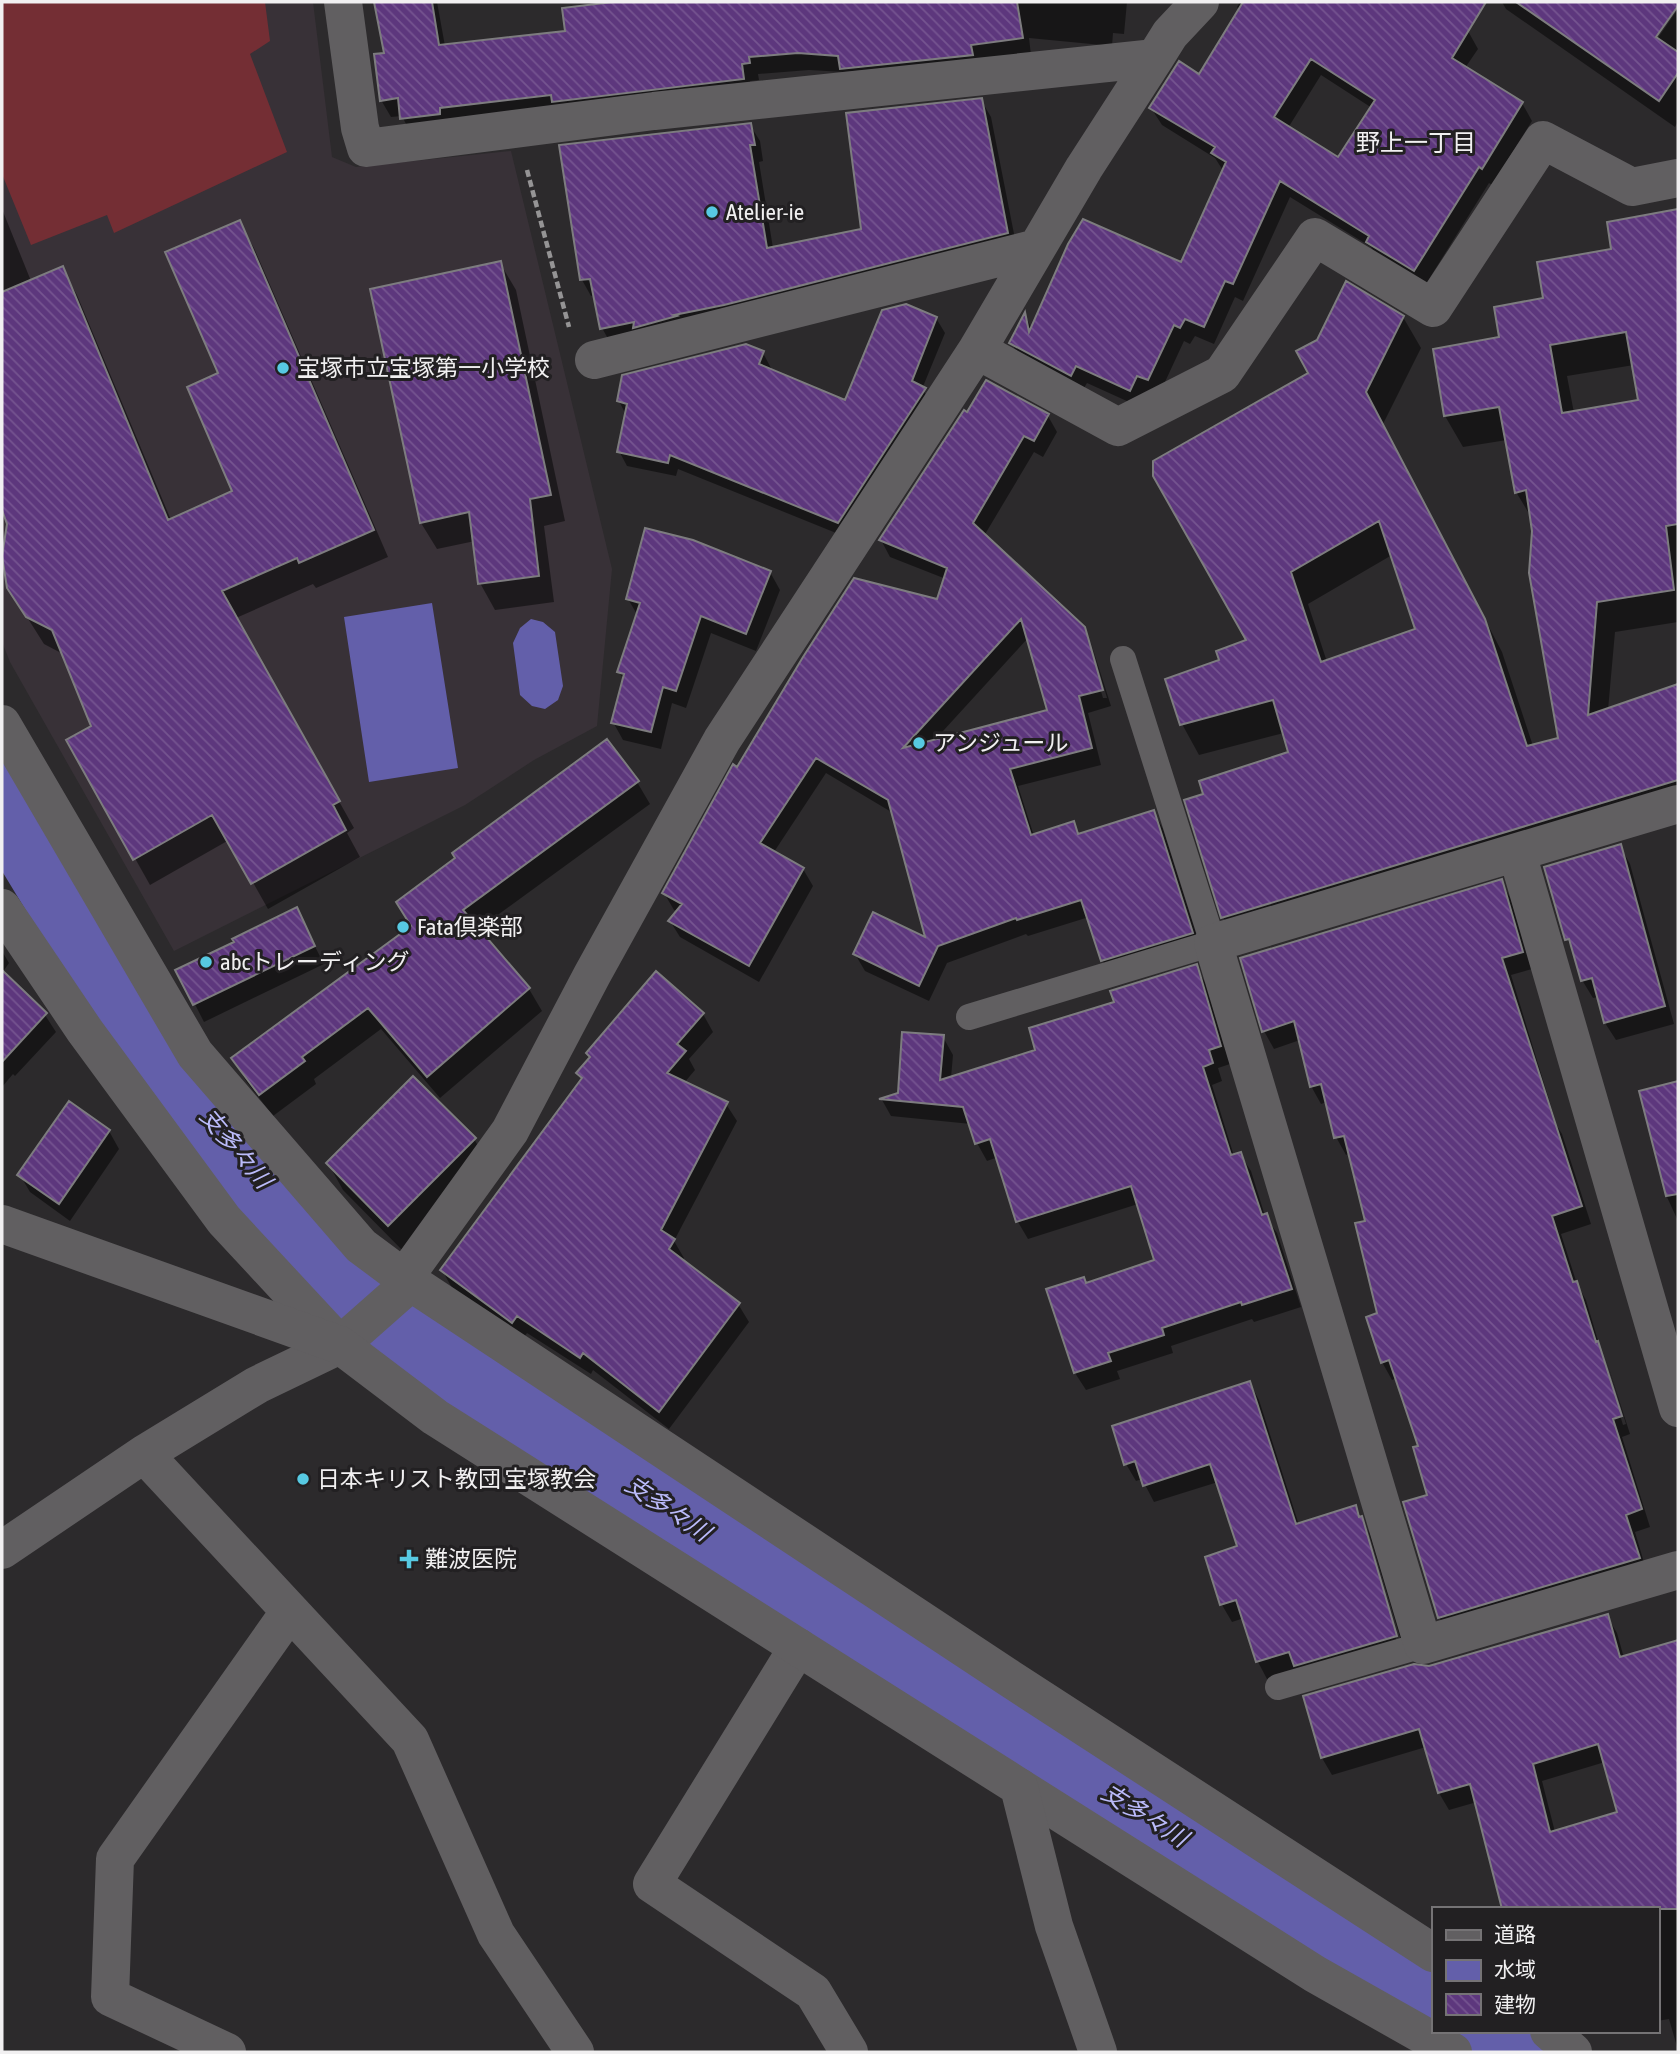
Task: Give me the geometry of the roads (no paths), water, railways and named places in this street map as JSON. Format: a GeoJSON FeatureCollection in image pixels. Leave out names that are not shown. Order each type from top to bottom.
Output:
{"type":"FeatureCollection","features":[{"type":"Feature","properties":{"kind":"street"},"geometry":{"type":"LineString","coordinates":[[343,2],[360,128],[366,148],[654,111],[1155,58]]}},
{"type":"Feature","properties":{"kind":"street"},"geometry":{"type":"LineString","coordinates":[[2,1550],[144,1454],[257,1385],[345,1340],[402,1285],[510,1132],[592,975],[722,740],[977,350],[1084,168],[1170,34],[1200,2]]}},
{"type":"Feature","properties":{"kind":"street"},"geometry":{"type":"LineString","coordinates":[[977,350],[1118,427],[1222,374],[1315,237],[1433,308],[1543,140],[1632,187],[1678,178]]}},
{"type":"Feature","properties":{"kind":"street"},"geometry":{"type":"LineString","coordinates":[[594,360],[1037,248]]}},
{"type":"Feature","properties":{"kind":"street"},"geometry":{"type":"LineString","coordinates":[[2,724],[195,1054],[361,1246],[402,1285],[1432,1952]]}},
{"type":"Feature","properties":{"kind":"street"},"geometry":{"type":"LineString","coordinates":[[1678,804],[1213,943],[1423,1645],[1678,1570]]}},
{"type":"Feature","properties":{"kind":"street"},"geometry":{"type":"LineString","coordinates":[[1517,853],[1678,1408]]}},
{"type":"Feature","properties":{"kind":"street"},"geometry":{"type":"LineString","coordinates":[[2,908],[85,1031],[224,1220],[345,1340],[435,1417],[1315,1974],[1453,2052]]}},
{"type":"Feature","properties":{"kind":"street"},"geometry":{"type":"LineString","coordinates":[[2,1224],[345,1340]]}},
{"type":"Feature","properties":{"kind":"street"},"geometry":{"type":"LineString","coordinates":[[144,1454],[410,1740],[496,1934],[575,2052]]}},
{"type":"Feature","properties":{"kind":"street"},"geometry":{"type":"LineString","coordinates":[[228,2052],[110,1997],[115,1859],[290,1611]]}},
{"type":"Feature","properties":{"kind":"street"},"geometry":{"type":"LineString","coordinates":[[798,1647],[652,1884],[813,1993],[849,2052]]}},
{"type":"Feature","properties":{"kind":"street"},"geometry":{"type":"LineString","coordinates":[[1019,1787],[1054,1926],[1098,2052]]}},
{"type":"Feature","properties":{"kind":"street"},"geometry":{"type":"LineString","coordinates":[[1551,2033],[1573,2052]]}},
{"type":"Feature","properties":{"kind":"lane"},"geometry":{"type":"LineString","coordinates":[[969,1017],[1213,943],[1123,659]]}},
{"type":"Feature","properties":{"kind":"lane"},"geometry":{"type":"LineString","coordinates":[[1278,1687],[1423,1645]]}},
{"type":"Feature","properties":{"kind":"water"},"geometry":{"type":"Polygon","coordinates":[[[432,603],[458,768],[369,782],[344,617],[432,603]]]}},
{"type":"Feature","properties":{"kind":"water"},"geometry":{"type":"Polygon","coordinates":[[[531,619],[543,622],[555,632],[563,686],[558,700],[545,709],[532,706],[520,695],[513,643],[520,628],[531,619]]]}},
{"type":"Feature","properties":{"kind":"waterway","name":"支多々川"},"geometry":{"type":"LineString","coordinates":[[2,794],[110,972],[217,1131],[395,1325],[778,1582],[1432,1996]]}},
{"type":"Feature","properties":{"kind":"waterway","name":"支多々川"},"geometry":{"type":"LineString","coordinates":[[1488,2033],[1509,2052]]}},
{"type":"Feature","properties":{"kind":"place","name":"Atelier-ie"},"geometry":{"type":"Point","coordinates":[712,212]}},
{"type":"Feature","properties":{"kind":"place","name":"宝塚市立宝塚第一小学校"},"geometry":{"type":"Point","coordinates":[283,368]}},
{"type":"Feature","properties":{"kind":"place","name":"アンジュール"},"geometry":{"type":"Point","coordinates":[919,743]}},
{"type":"Feature","properties":{"kind":"place","name":"Fata倶楽部"},"geometry":{"type":"Point","coordinates":[403,927]}},
{"type":"Feature","properties":{"kind":"place","name":"abcトレーディング"},"geometry":{"type":"Point","coordinates":[206,962]}},
{"type":"Feature","properties":{"kind":"place","name":"日本キリスト教団 宝塚教会"},"geometry":{"type":"Point","coordinates":[303,1479]}},
{"type":"Feature","properties":{"kind":"place","name":"難波医院"},"geometry":{"type":"Point","coordinates":[409,1559]}},
{"type":"Feature","properties":{"kind":"district","name":"野上一丁目"},"geometry":{"type":"Point","coordinates":[1416,142]}}]}
